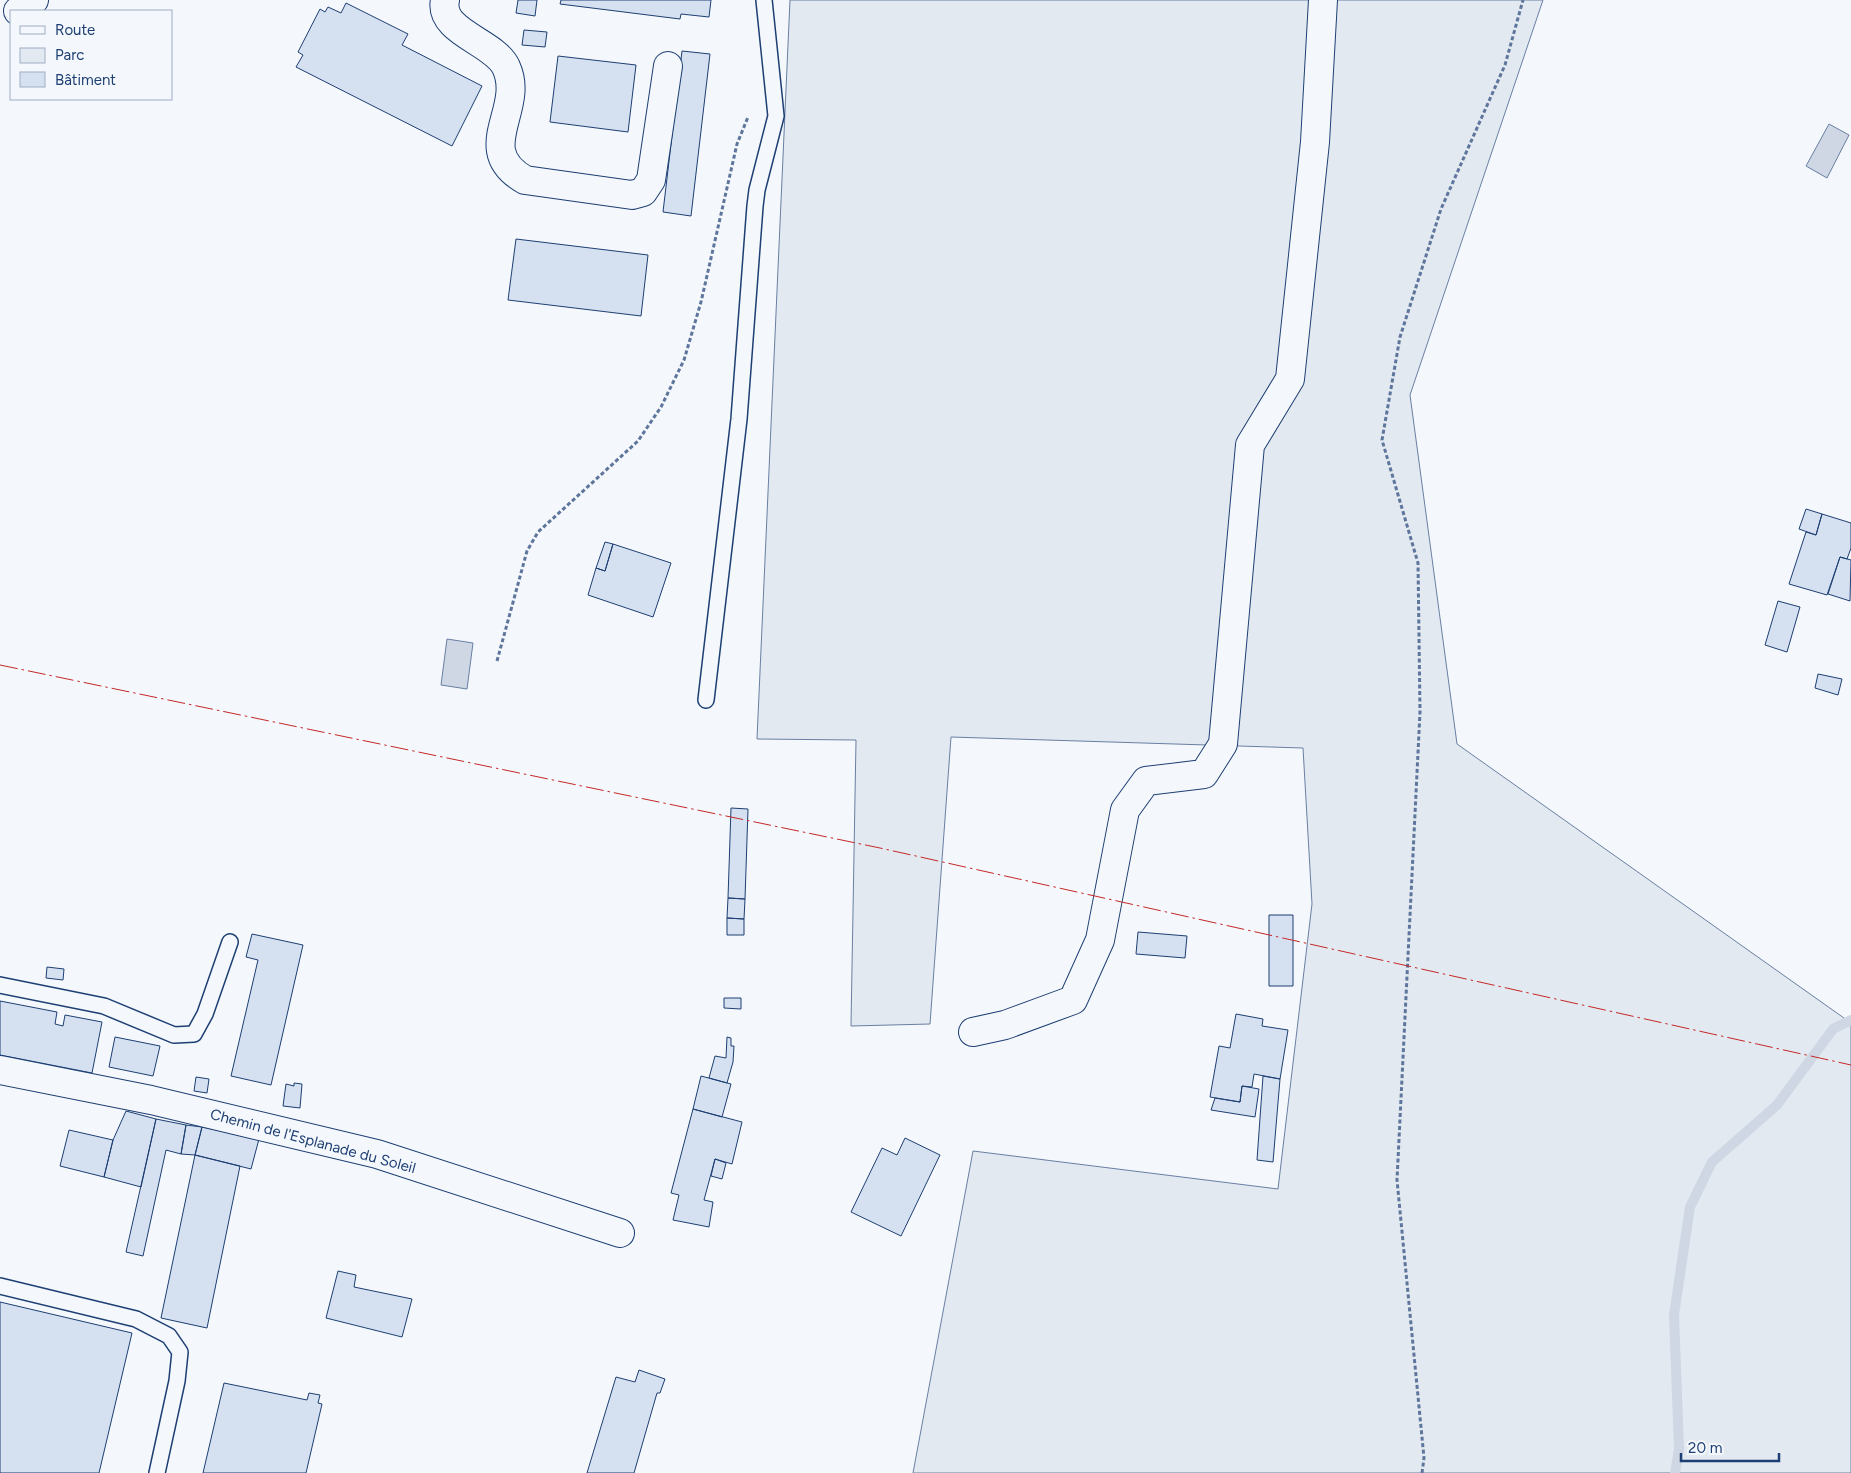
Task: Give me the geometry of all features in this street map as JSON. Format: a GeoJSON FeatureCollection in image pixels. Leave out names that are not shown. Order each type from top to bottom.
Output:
{"type":"FeatureCollection","features":[{"type":"Feature","properties":{"kind":"street"},"geometry":{"type":"LineString","coordinates":[[19,10],[34,0]]}},
{"type":"Feature","properties":{"kind":"street"},"geometry":{"type":"LineString","coordinates":[[445,0],[447,17],[458,29],[495,53],[506,66],[511,89],[500,147],[503,161],[510,172],[525,180],[632,195],[643,192],[651,180],[668,66]]}},
{"type":"Feature","properties":{"kind":"street"},"geometry":{"type":"LineString","coordinates":[[974,1032],[1005,1025],[1073,1000],[1100,940],[1124,810],[1146,781],[1204,774],[1223,744],[1250,445],[1290,379],[1315,142],[1323,0]]}},
{"type":"Feature","properties":{"kind":"street","name":"Chemin de l'Esplanade du Soleil"},"geometry":{"type":"LineString","coordinates":[[0,1070],[152,1100],[377,1154],[620,1233]]}},
{"type":"Feature","properties":{"kind":"lane"},"geometry":{"type":"LineString","coordinates":[[706,700],[739,419],[755,206],[776,116],[764,0]]}},
{"type":"Feature","properties":{"kind":"lane"},"geometry":{"type":"LineString","coordinates":[[0,986],[104,1006],[174,1035],[194,1034],[205,1014],[230,942]]}},
{"type":"Feature","properties":{"kind":"lane"},"geometry":{"type":"LineString","coordinates":[[0,1286],[136,1319],[169,1336],[180,1352],[177,1381],[157,1473]]}},
{"type":"Feature","properties":{"kind":"path"},"geometry":{"type":"LineString","coordinates":[[1422,1473],[1424,1458],[1396,1180],[1420,712],[1418,564],[1382,440],[1403,328],[1441,209],[1505,65],[1522,0]]}},
{"type":"Feature","properties":{"kind":"path"},"geometry":{"type":"LineString","coordinates":[[496,661],[527,551],[538,532],[638,441],[661,407],[684,360],[701,302],[737,144],[752,110],[772,75]]}},
{"type":"Feature","properties":{"kind":"green space"},"geometry":{"type":"Polygon","coordinates":[[[790,0],[1543,0],[1410,395],[1457,744],[1851,1023],[1851,1473],[913,1473],[973,1151],[1278,1189],[1312,904],[1303,748],[951,737],[930,1024],[851,1026],[856,740],[757,739],[790,0]]]}},
{"type":"Feature","properties":{"kind":"shaded area"},"geometry":{"type":"Polygon","coordinates":[[[1829,124],[1849,135],[1827,178],[1806,166],[1829,124]]]}},
{"type":"Feature","properties":{"kind":"shaded area"},"geometry":{"type":"Polygon","coordinates":[[[447,639],[473,643],[467,689],[441,685],[447,639]]]}},
{"type":"Feature","properties":{"kind":"building"},"geometry":{"type":"Polygon","coordinates":[[[518,0],[537,0],[535,16],[516,13],[518,0]]]}},
{"type":"Feature","properties":{"kind":"building"},"geometry":{"type":"Polygon","coordinates":[[[561,0],[711,0],[709,17],[681,14],[680,19],[560,4],[561,0]]]}},
{"type":"Feature","properties":{"kind":"building"},"geometry":{"type":"Polygon","coordinates":[[[346,3],[408,34],[402,45],[482,86],[452,146],[296,67],[303,55],[298,52],[320,9],[325,12],[328,7],[341,13],[346,3]]]}},
{"type":"Feature","properties":{"kind":"building"},"geometry":{"type":"Polygon","coordinates":[[[524,30],[547,32],[545,47],[522,45],[524,30]]]}},
{"type":"Feature","properties":{"kind":"building"},"geometry":{"type":"Polygon","coordinates":[[[682,51],[710,54],[691,216],[663,212],[682,51]]]}},
{"type":"Feature","properties":{"kind":"building"},"geometry":{"type":"Polygon","coordinates":[[[558,56],[636,65],[628,132],[550,122],[558,56]]]}},
{"type":"Feature","properties":{"kind":"building"},"geometry":{"type":"Polygon","coordinates":[[[516,239],[648,255],[641,316],[508,300],[516,239]]]}},
{"type":"Feature","properties":{"kind":"building"},"geometry":{"type":"Polygon","coordinates":[[[1806,509],[1822,514],[1816,535],[1799,529],[1806,509]]]}},
{"type":"Feature","properties":{"kind":"building"},"geometry":{"type":"Polygon","coordinates":[[[1822,514],[1851,523],[1851,548],[1847,559],[1840,557],[1827,595],[1789,584],[1806,532],[1816,535],[1822,514]]]}},
{"type":"Feature","properties":{"kind":"building"},"geometry":{"type":"Polygon","coordinates":[[[605,542],[613,544],[605,571],[596,568],[605,542]]]}},
{"type":"Feature","properties":{"kind":"building"},"geometry":{"type":"Polygon","coordinates":[[[613,544],[671,563],[653,617],[588,595],[596,568],[605,571],[613,544]]]}},
{"type":"Feature","properties":{"kind":"building"},"geometry":{"type":"Polygon","coordinates":[[[1840,557],[1851,560],[1850,601],[1828,594],[1840,557]]]}},
{"type":"Feature","properties":{"kind":"building"},"geometry":{"type":"Polygon","coordinates":[[[1778,601],[1800,607],[1787,652],[1765,645],[1778,601]]]}},
{"type":"Feature","properties":{"kind":"building"},"geometry":{"type":"Polygon","coordinates":[[[1818,674],[1842,679],[1838,695],[1815,688],[1818,674]]]}},
{"type":"Feature","properties":{"kind":"building"},"geometry":{"type":"Polygon","coordinates":[[[731,808],[748,809],[745,899],[728,898],[731,808]]]}},
{"type":"Feature","properties":{"kind":"building"},"geometry":{"type":"Polygon","coordinates":[[[728,898],[745,899],[744,919],[727,918],[728,898]]]}},
{"type":"Feature","properties":{"kind":"building"},"geometry":{"type":"Polygon","coordinates":[[[1269,915],[1293,915],[1293,986],[1269,986],[1269,915]]]}},
{"type":"Feature","properties":{"kind":"building"},"geometry":{"type":"Polygon","coordinates":[[[727,918],[744,919],[744,935],[727,935],[727,918]]]}},
{"type":"Feature","properties":{"kind":"building"},"geometry":{"type":"Polygon","coordinates":[[[1138,932],[1187,936],[1185,958],[1136,954],[1138,932]]]}},
{"type":"Feature","properties":{"kind":"building"},"geometry":{"type":"Polygon","coordinates":[[[252,934],[303,945],[271,1085],[231,1076],[258,960],[246,957],[252,934]]]}},
{"type":"Feature","properties":{"kind":"building"},"geometry":{"type":"Polygon","coordinates":[[[47,967],[64,969],[63,980],[46,978],[47,967]]]}},
{"type":"Feature","properties":{"kind":"building"},"geometry":{"type":"Polygon","coordinates":[[[724,998],[741,998],[741,1009],[724,1008],[724,998]]]}},
{"type":"Feature","properties":{"kind":"building"},"geometry":{"type":"Polygon","coordinates":[[[0,1001],[57,1012],[55,1024],[63,1026],[65,1015],[102,1022],[92,1073],[0,1055],[0,1001]]]}},
{"type":"Feature","properties":{"kind":"building"},"geometry":{"type":"Polygon","coordinates":[[[1236,1014],[1263,1019],[1262,1026],[1288,1030],[1280,1079],[1254,1074],[1252,1087],[1242,1086],[1240,1102],[1210,1097],[1219,1046],[1230,1048],[1236,1014]]]}},
{"type":"Feature","properties":{"kind":"building"},"geometry":{"type":"Polygon","coordinates":[[[115,1037],[160,1046],[153,1076],[109,1067],[115,1037]]]}},
{"type":"Feature","properties":{"kind":"building"},"geometry":{"type":"Polygon","coordinates":[[[727,1037],[731,1038],[731,1046],[734,1046],[733,1062],[727,1083],[709,1078],[715,1056],[726,1058],[727,1037]]]}},
{"type":"Feature","properties":{"kind":"building"},"geometry":{"type":"Polygon","coordinates":[[[701,1076],[731,1084],[722,1117],[693,1109],[701,1076]]]}},
{"type":"Feature","properties":{"kind":"building"},"geometry":{"type":"Polygon","coordinates":[[[1263,1076],[1280,1079],[1273,1162],[1257,1160],[1263,1076]]]}},
{"type":"Feature","properties":{"kind":"building"},"geometry":{"type":"Polygon","coordinates":[[[196,1077],[209,1079],[207,1093],[194,1091],[196,1077]]]}},
{"type":"Feature","properties":{"kind":"building"},"geometry":{"type":"Polygon","coordinates":[[[294,1083],[302,1084],[300,1108],[283,1106],[286,1084],[294,1086],[294,1083]]]}},
{"type":"Feature","properties":{"kind":"building"},"geometry":{"type":"Polygon","coordinates":[[[1242,1086],[1259,1089],[1255,1117],[1211,1110],[1215,1098],[1240,1102],[1242,1086]]]}},
{"type":"Feature","properties":{"kind":"building"},"geometry":{"type":"Polygon","coordinates":[[[693,1109],[742,1122],[732,1164],[715,1159],[704,1200],[713,1202],[709,1227],[673,1220],[679,1195],[671,1193],[693,1109]]]}},
{"type":"Feature","properties":{"kind":"building"},"geometry":{"type":"Polygon","coordinates":[[[126,1111],[156,1119],[141,1187],[104,1177],[113,1140],[126,1111]]]}},
{"type":"Feature","properties":{"kind":"building"},"geometry":{"type":"Polygon","coordinates":[[[156,1119],[186,1125],[181,1154],[166,1150],[143,1256],[126,1252],[156,1119]]]}},
{"type":"Feature","properties":{"kind":"building"},"geometry":{"type":"Polygon","coordinates":[[[186,1125],[202,1127],[195,1155],[181,1154],[186,1125]]]}},
{"type":"Feature","properties":{"kind":"building"},"geometry":{"type":"Polygon","coordinates":[[[202,1127],[259,1139],[251,1169],[195,1155],[202,1127]]]}},
{"type":"Feature","properties":{"kind":"building"},"geometry":{"type":"Polygon","coordinates":[[[69,1130],[113,1140],[104,1177],[60,1166],[69,1130]]]}},
{"type":"Feature","properties":{"kind":"building"},"geometry":{"type":"Polygon","coordinates":[[[905,1138],[940,1155],[901,1236],[851,1212],[882,1148],[897,1155],[905,1138]]]}},
{"type":"Feature","properties":{"kind":"building"},"geometry":{"type":"Polygon","coordinates":[[[195,1155],[240,1166],[207,1328],[161,1318],[195,1155]]]}},
{"type":"Feature","properties":{"kind":"building"},"geometry":{"type":"Polygon","coordinates":[[[715,1159],[726,1163],[722,1179],[711,1176],[715,1159]]]}},
{"type":"Feature","properties":{"kind":"building"},"geometry":{"type":"Polygon","coordinates":[[[338,1271],[356,1275],[354,1287],[412,1299],[402,1337],[326,1318],[338,1271]]]}},
{"type":"Feature","properties":{"kind":"building"},"geometry":{"type":"Polygon","coordinates":[[[0,1302],[132,1333],[99,1473],[0,1473],[0,1302]]]}},
{"type":"Feature","properties":{"kind":"building"},"geometry":{"type":"Polygon","coordinates":[[[639,1370],[665,1379],[660,1393],[657,1393],[634,1473],[587,1473],[616,1377],[635,1382],[639,1370]]]}},
{"type":"Feature","properties":{"kind":"building"},"geometry":{"type":"Polygon","coordinates":[[[224,1383],[307,1400],[309,1393],[320,1395],[318,1403],[322,1404],[306,1473],[203,1473],[224,1383]]]}},
{"type":"Feature","properties":{"kind":"waterway"},"geometry":{"type":"LineString","coordinates":[[1675,1473],[1679,1449],[1674,1315],[1690,1207],[1712,1162],[1777,1105],[1833,1029],[1851,1020]]}},
{"type":"Feature","properties":{"kind":"power"},"geometry":{"type":"LineString","coordinates":[[0,665],[880,848],[1851,1065]]}}]}
